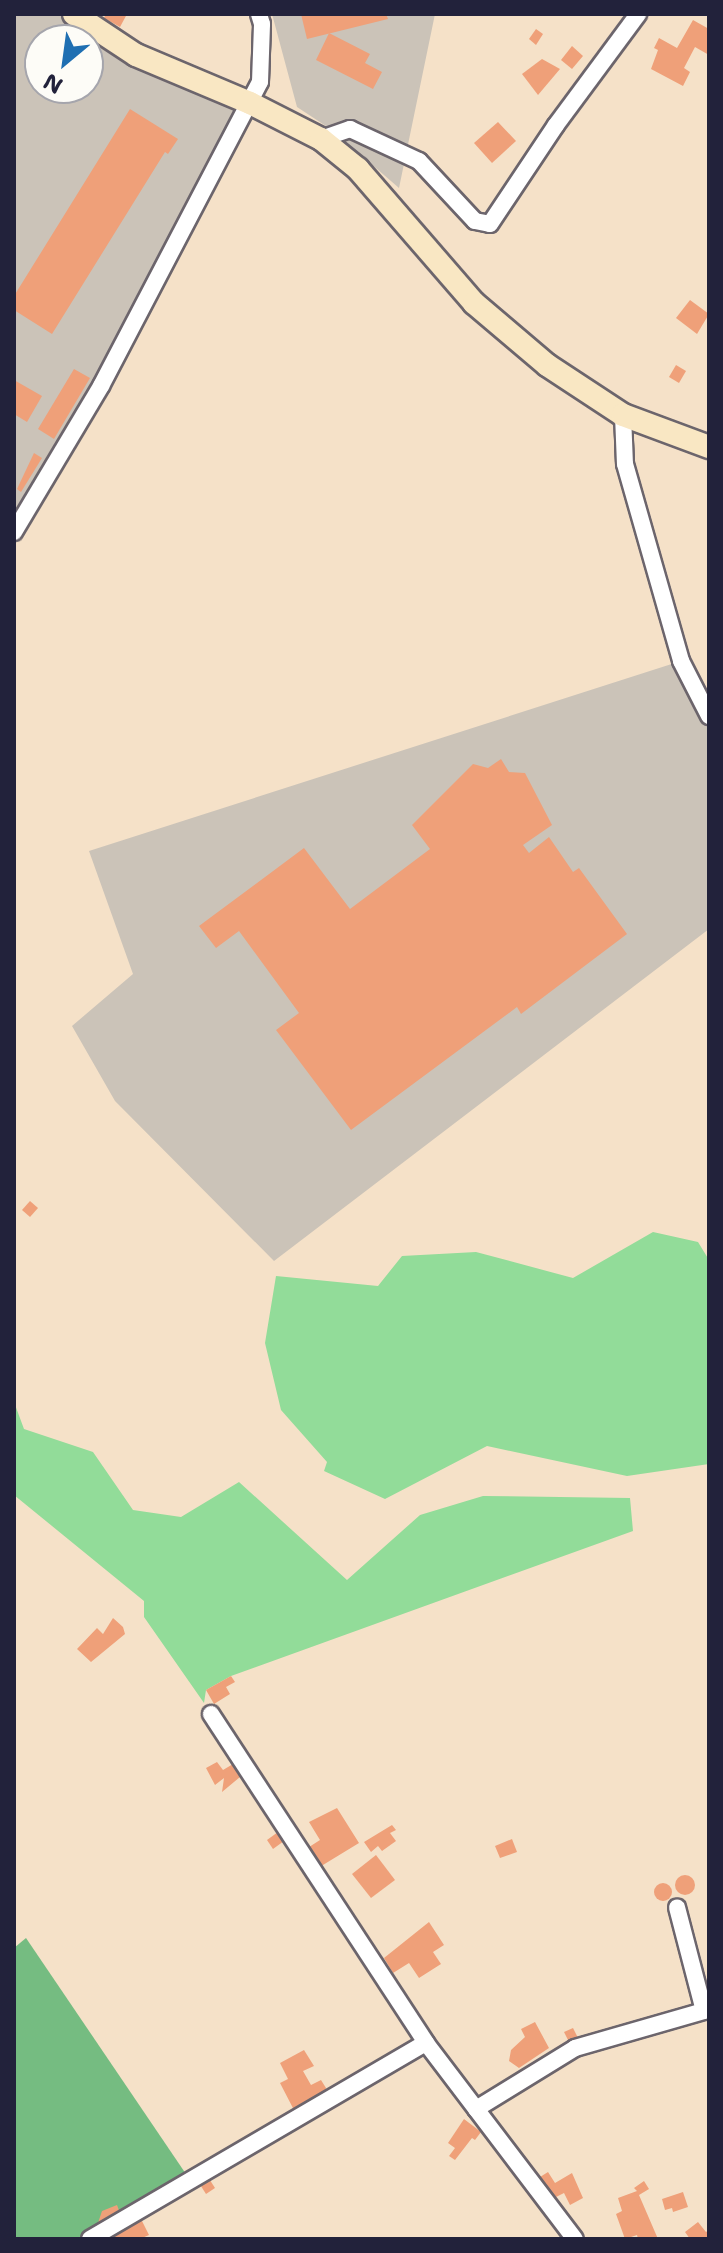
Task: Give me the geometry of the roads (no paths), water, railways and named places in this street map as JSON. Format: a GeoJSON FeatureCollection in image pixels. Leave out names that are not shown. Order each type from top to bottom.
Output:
{"type":"FeatureCollection","features":[{"type":"Feature","properties":{"kind":"main road"},"geometry":{"type":"LineString","coordinates":[[74,14],[136,55],[250,103],[321,139],[358,169],[474,303],[547,365],[623,415],[709,447]]}},
{"type":"Feature","properties":{"kind":"street"},"geometry":{"type":"LineString","coordinates":[[14,532],[101,386],[260,82],[262,24],[259,14]]}},
{"type":"Feature","properties":{"kind":"street"},"geometry":{"type":"LineString","coordinates":[[321,139],[350,129],[419,161],[475,221],[490,224],[556,125],[638,14]]}},
{"type":"Feature","properties":{"kind":"street"},"geometry":{"type":"LineString","coordinates":[[623,415],[625,464],[681,661],[709,716]]}},
{"type":"Feature","properties":{"kind":"street"},"geometry":{"type":"LineString","coordinates":[[211,1714],[426,2043],[575,2239]]}},
{"type":"Feature","properties":{"kind":"street"},"geometry":{"type":"LineString","coordinates":[[476,2109],[575,2048],[704,2011],[677,1907]]}},
{"type":"Feature","properties":{"kind":"street"},"geometry":{"type":"LineString","coordinates":[[90,2239],[426,2043]]}}]}
